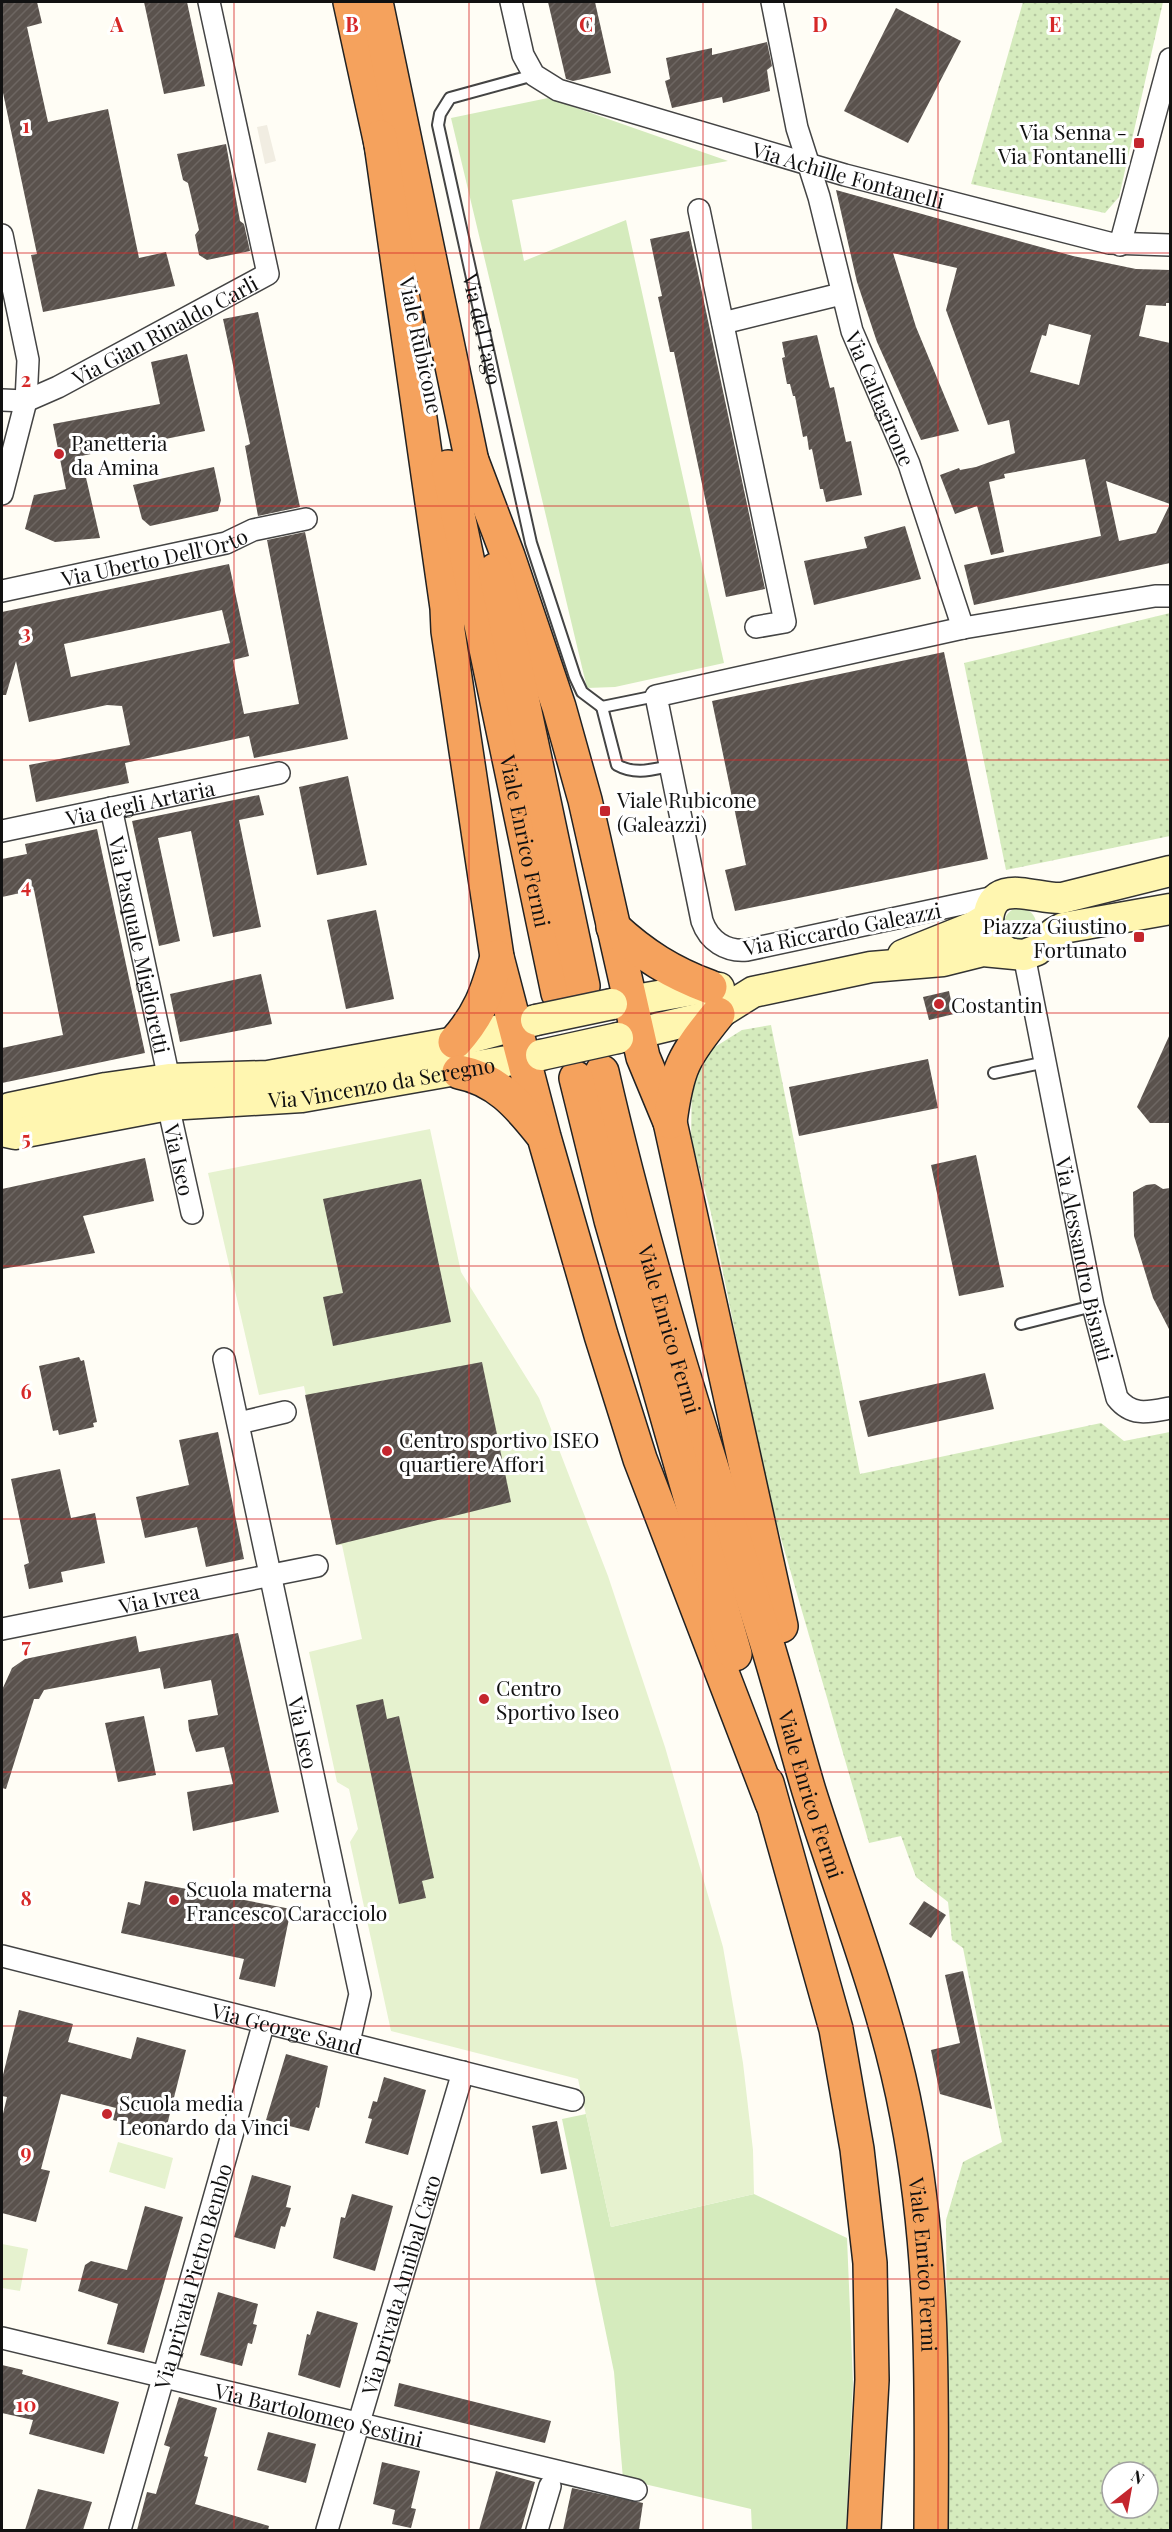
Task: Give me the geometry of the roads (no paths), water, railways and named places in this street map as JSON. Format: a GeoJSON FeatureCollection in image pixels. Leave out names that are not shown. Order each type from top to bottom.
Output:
{"type":"FeatureCollection","features":[{"type":"Feature","properties":{"kind":"highway","name":"Viale Rubicone"},"geometry":{"type":"LineString","coordinates":[[350,2],[506,686]]}},
{"type":"Feature","properties":{"kind":"highway","name":"Viale Rubicone"},"geometry":{"type":"LineString","coordinates":[[376,2],[472,461],[506,686]]}},
{"type":"Feature","properties":{"kind":"highway"},"geometry":{"type":"LineString","coordinates":[[380,137],[450,642],[497,957],[526,1022],[544,1137],[601,1335],[640,1459],[772,1803]]}},
{"type":"Feature","properties":{"kind":"highway"},"geometry":{"type":"LineString","coordinates":[[472,461],[508,556],[559,707],[585,800],[613,927],[621,1002],[638,1034],[643,1057],[670,1122],[780,1620],[809,1791]]}},
{"type":"Feature","properties":{"kind":"highway","name":"Viale Enrico Fermi"},"geometry":{"type":"LineString","coordinates":[[506,686],[571,990]]}},
{"type":"Feature","properties":{"kind":"highway"},"geometry":{"type":"LineString","coordinates":[[613,927],[639,951],[714,1001],[682,1062],[675,1085],[670,1122]]}},
{"type":"Feature","properties":{"kind":"highway"},"geometry":{"type":"LineString","coordinates":[[497,957],[483,1004],[457,1057],[478,1076],[497,1086],[521,1107],[544,1137]]}},
{"type":"Feature","properties":{"kind":"highway","name":"Viale Enrico Fermi"},"geometry":{"type":"LineString","coordinates":[[864,2530],[872,2380],[870,2263],[857,2149],[836,2029],[772,1803],[732,1640],[611,1220],[589,1075],[653,1270],[714,1478],[780,1684],[809,1791],[877,1989],[907,2116],[927,2252],[932,2389],[931,2530]]}},
{"type":"Feature","properties":{"kind":"main road"},"geometry":{"type":"LineString","coordinates":[[1021,894],[1050,898],[1073,896],[1170,871]]}},
{"type":"Feature","properties":{"kind":"main road"},"geometry":{"type":"LineString","coordinates":[[988,918],[991,937],[1025,949],[1051,928],[1050,914],[1044,903],[1021,894]]}},
{"type":"Feature","properties":{"kind":"main road","name":"Via Vincenzo da Seregno"},"geometry":{"type":"LineString","coordinates":[[871,967],[973,927],[988,918],[997,900],[1021,894]]}},
{"type":"Feature","properties":{"kind":"main road","name":"Via Vincenzo da Seregno"},"geometry":{"type":"LineString","coordinates":[[2,1131],[15,1134],[169,1092],[267,1076],[457,1057],[533,1057],[638,1034],[714,1001],[871,967],[943,961],[983,951],[1025,949],[1058,930],[1170,909]]}},
{"type":"Feature","properties":{"kind":"main road","name":"Via Vincenzo da Seregno"},"geometry":{"type":"LineString","coordinates":[[457,1057],[526,1022],[621,1002],[714,1001]]}},
{"type":"Feature","properties":{"kind":"main road","name":"Via Vincenzo da Seregno"},"geometry":{"type":"LineString","coordinates":[[2,1113],[10,1108],[106,1088],[169,1092]]}},
{"type":"Feature","properties":{"kind":"street","name":"Via Gian Rinaldo Carli"},"geometry":{"type":"LineString","coordinates":[[26,401],[58,387],[268,274],[209,2]]}},
{"type":"Feature","properties":{"kind":"street"},"geometry":{"type":"LineString","coordinates":[[511,2],[523,55],[534,75]]}},
{"type":"Feature","properties":{"kind":"street","name":"Via Caltagirone"},"geometry":{"type":"LineString","coordinates":[[772,2],[797,128],[810,165],[852,331],[909,464],[963,628]]}},
{"type":"Feature","properties":{"kind":"street"},"geometry":{"type":"LineString","coordinates":[[1120,245],[1170,59]]}},
{"type":"Feature","properties":{"kind":"street","name":"Via Achille Fontanelli"},"geometry":{"type":"LineString","coordinates":[[534,75],[558,90],[810,165],[1120,245],[1170,245]]}},
{"type":"Feature","properties":{"kind":"street"},"geometry":{"type":"LineString","coordinates":[[699,210],[785,622],[756,627]]}},
{"type":"Feature","properties":{"kind":"street"},"geometry":{"type":"LineString","coordinates":[[2,235],[28,360],[26,401],[2,494]]}},
{"type":"Feature","properties":{"kind":"street"},"geometry":{"type":"LineString","coordinates":[[723,323],[841,294]]}},
{"type":"Feature","properties":{"kind":"street"},"geometry":{"type":"LineString","coordinates":[[2,400],[26,401]]}},
{"type":"Feature","properties":{"kind":"street","name":"Via Uberto Dell'Orto"},"geometry":{"type":"LineString","coordinates":[[2,591],[226,543],[253,530],[306,519]]}},
{"type":"Feature","properties":{"kind":"street"},"geometry":{"type":"LineString","coordinates":[[656,696],[963,628],[1155,596],[1170,596]]}},
{"type":"Feature","properties":{"kind":"street","name":"Via Riccardo Galeazzi"},"geometry":{"type":"LineString","coordinates":[[656,696],[702,921],[708,933],[722,946],[747,950],[1021,894]]}},
{"type":"Feature","properties":{"kind":"street","name":"Via degli Artaria"},"geometry":{"type":"LineString","coordinates":[[2,831],[279,773]]}},
{"type":"Feature","properties":{"kind":"street","name":"Via Pasquale Miglioretti"},"geometry":{"type":"LineString","coordinates":[[111,808],[169,1092]]}},
{"type":"Feature","properties":{"kind":"street","name":"Via Alessandro Bisnati"},"geometry":{"type":"LineString","coordinates":[[1025,949],[1094,1306],[1118,1398],[1125,1408],[1138,1413],[1170,1408]]}},
{"type":"Feature","properties":{"kind":"street","name":"Via Iseo"},"geometry":{"type":"LineString","coordinates":[[169,1092],[192,1213]]}},
{"type":"Feature","properties":{"kind":"street","name":"Via Iseo"},"geometry":{"type":"LineString","coordinates":[[224,1359],[360,1994],[349,2042]]}},
{"type":"Feature","properties":{"kind":"street"},"geometry":{"type":"LineString","coordinates":[[239,1423],[285,1412]]}},
{"type":"Feature","properties":{"kind":"street","name":"Via Ivrea"},"geometry":{"type":"LineString","coordinates":[[2,1629],[317,1566]]}},
{"type":"Feature","properties":{"kind":"street","name":"Via George Sand"},"geometry":{"type":"LineString","coordinates":[[2,1956],[573,2100]]}},
{"type":"Feature","properties":{"kind":"street","name":"Via privata Pietro Bembo"},"geometry":{"type":"LineString","coordinates":[[120,2530],[264,2022]]}},
{"type":"Feature","properties":{"kind":"street","name":"Via privata Annibal Caro"},"geometry":{"type":"LineString","coordinates":[[327,2530],[463,2072]]}},
{"type":"Feature","properties":{"kind":"street","name":"Via Bartolomeo Sestini"},"geometry":{"type":"LineString","coordinates":[[2,2338],[357,2425],[636,2490]]}},
{"type":"Feature","properties":{"kind":"street"},"geometry":{"type":"LineString","coordinates":[[537,2530],[550,2486]]}},
{"type":"Feature","properties":{"kind":"lane","name":"Via del Tago"},"geometry":{"type":"LineString","coordinates":[[534,75],[450,98],[440,114],[438,125],[531,543],[575,677],[582,692],[602,707]]}},
{"type":"Feature","properties":{"kind":"lane"},"geometry":{"type":"LineString","coordinates":[[656,696],[602,707],[617,765],[626,770],[643,772],[670,766]]}},
{"type":"Feature","properties":{"kind":"lane"},"geometry":{"type":"LineString","coordinates":[[994,1073],[1046,1062]]}},
{"type":"Feature","properties":{"kind":"lane"},"geometry":{"type":"LineString","coordinates":[[1021,1324],[1094,1306]]}},
{"type":"Feature","properties":{"kind":"place","name":"Via Senna - Via Fontanelli"},"geometry":{"type":"Point","coordinates":[1139,143]}},
{"type":"Feature","properties":{"kind":"place","name":"Panetteria da Amina"},"geometry":{"type":"Point","coordinates":[59,454]}},
{"type":"Feature","properties":{"kind":"place","name":"Viale Rubicone (Galeazzi)"},"geometry":{"type":"Point","coordinates":[605,811]}},
{"type":"Feature","properties":{"kind":"place","name":"Piazza Giustino Fortunato"},"geometry":{"type":"Point","coordinates":[1139,937]}},
{"type":"Feature","properties":{"kind":"place","name":"Costantin"},"geometry":{"type":"Point","coordinates":[939,1004]}},
{"type":"Feature","properties":{"kind":"place","name":"Centro sportivo ISEO quartiere Affori"},"geometry":{"type":"Point","coordinates":[387,1451]}},
{"type":"Feature","properties":{"kind":"place","name":"Centro Sportivo Iseo"},"geometry":{"type":"Point","coordinates":[484,1699]}},
{"type":"Feature","properties":{"kind":"place","name":"Scuola materna Francesco Caracciolo"},"geometry":{"type":"Point","coordinates":[174,1900]}},
{"type":"Feature","properties":{"kind":"place","name":"Scuola media Leonardo da Vinci"},"geometry":{"type":"Point","coordinates":[107,2114]}}]}
